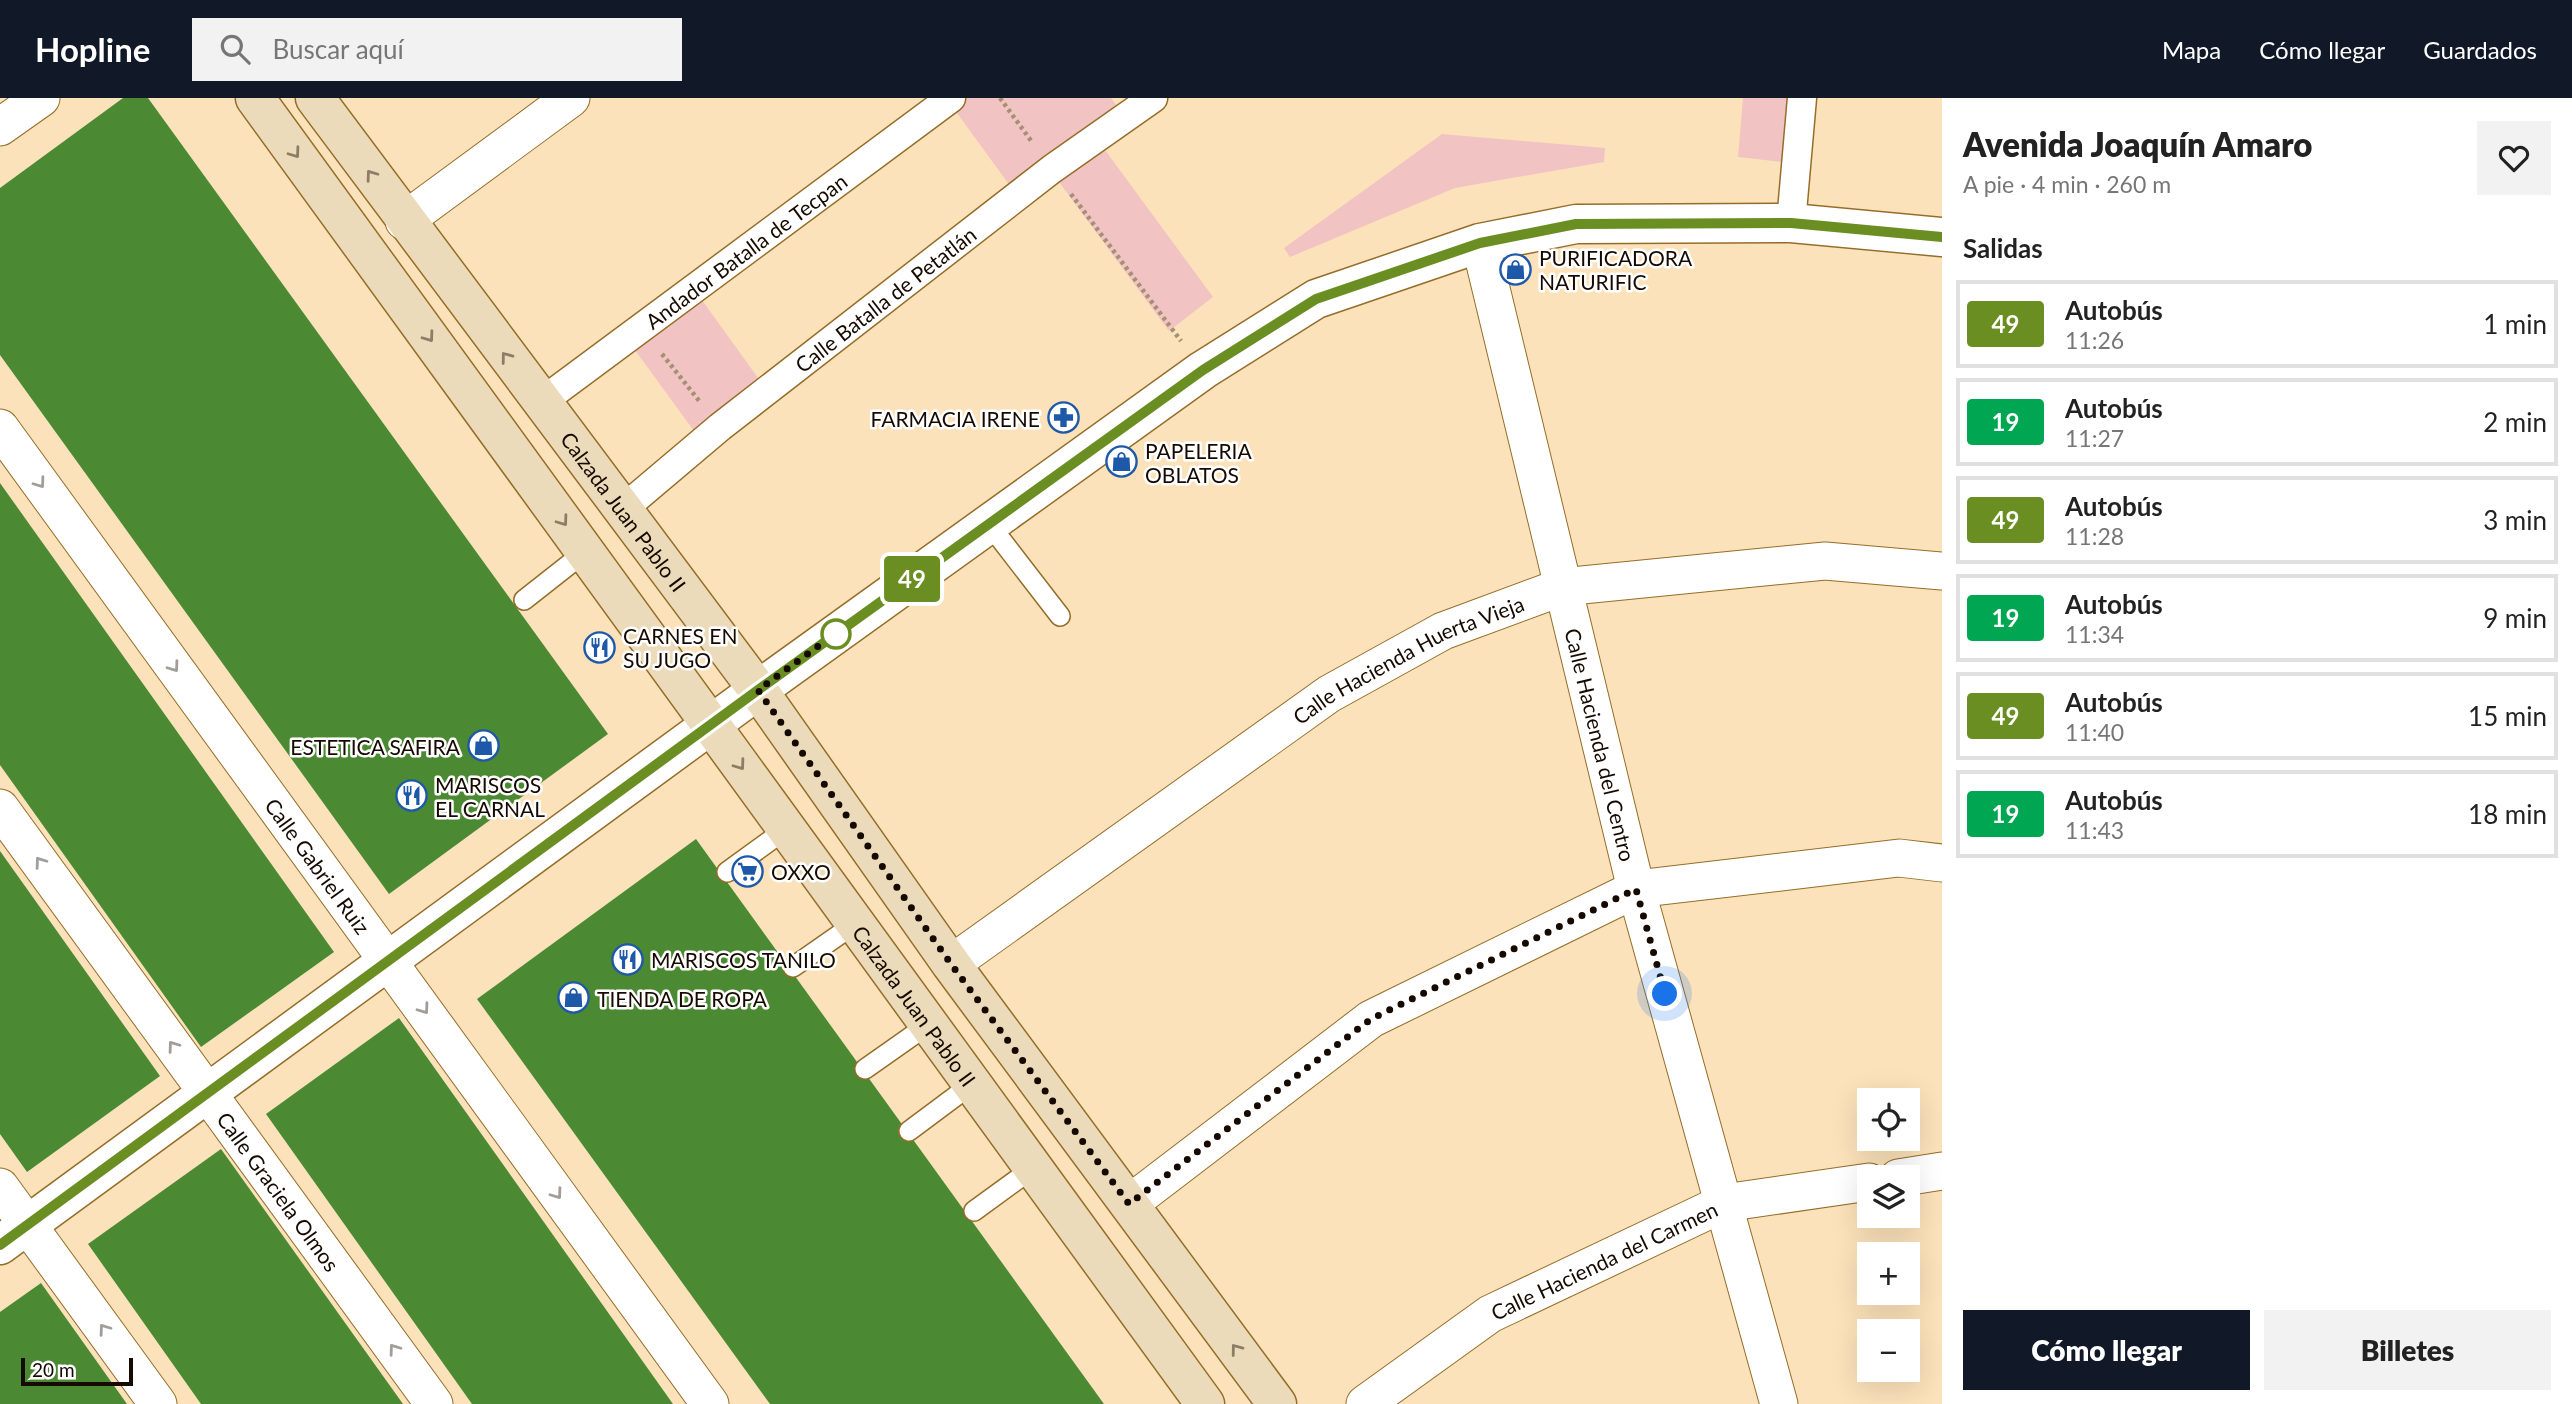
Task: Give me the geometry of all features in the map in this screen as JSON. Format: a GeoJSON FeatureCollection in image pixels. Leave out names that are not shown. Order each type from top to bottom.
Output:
{"type":"FeatureCollection","features":[{"type":"Feature","properties":{"kind":"main road","name":"Calzada Juan Pablo II"},"geometry":{"type":"LineString","coordinates":[[255,98],[1205,1404]]}},
{"type":"Feature","properties":{"kind":"main road","name":"Calzada Juan Pablo II"},"geometry":{"type":"LineString","coordinates":[[315,98],[540,403],[758,690],[951,964],[1277,1404]]}},
{"type":"Feature","properties":{"kind":"street"},"geometry":{"type":"LineString","coordinates":[[0,127],[41,98]]}},
{"type":"Feature","properties":{"kind":"street"},"geometry":{"type":"LineString","coordinates":[[404,221],[571,98]]}},
{"type":"Feature","properties":{"kind":"street","name":"Andador Batalla de Tecpan"},"geometry":{"type":"LineString","coordinates":[[540,403],[951,98]]}},
{"type":"Feature","properties":{"kind":"street","name":"Calle Batalla de Petatlán"},"geometry":{"type":"LineString","coordinates":[[622,509],[720,427],[1052,169],[1153,98]]}},
{"type":"Feature","properties":{"kind":"street"},"geometry":{"type":"LineString","coordinates":[[1791,223],[1802,98]]}},
{"type":"Feature","properties":{"kind":"street"},"geometry":{"type":"LineString","coordinates":[[14,1235],[758,690],[1203,370],[1316,299],[1480,243],[1576,224],[1791,223],[1942,237]]}},
{"type":"Feature","properties":{"kind":"street","name":"Calle Hacienda del Centro"},"geometry":{"type":"LineString","coordinates":[[1480,243],[1636,889],[1779,1404]]}},
{"type":"Feature","properties":{"kind":"street","name":"Calle Gabriel Ruiz"},"geometry":{"type":"LineString","coordinates":[[0,428],[710,1404]]}},
{"type":"Feature","properties":{"kind":"street","name":"Calle Hacienda Huerta Vieja"},"geometry":{"type":"LineString","coordinates":[[951,964],[1329,694],[1443,631],[1562,587],[1825,561],[1942,572]]}},
{"type":"Feature","properties":{"kind":"street","name":"Calle Graciela Olmos"},"geometry":{"type":"LineString","coordinates":[[0,808],[434,1404]]}},
{"type":"Feature","properties":{"kind":"street"},"geometry":{"type":"LineString","coordinates":[[1129,1204],[1371,1019],[1636,889],[1899,858],[1942,863]]}},
{"type":"Feature","properties":{"kind":"street"},"geometry":{"type":"LineString","coordinates":[[1920,1174],[1942,1171]]}},
{"type":"Feature","properties":{"kind":"street","name":"Calle Hacienda del Carmen"},"geometry":{"type":"LineString","coordinates":[[1365,1404],[1490,1314],[1724,1203],[1857,1184]]}},
{"type":"Feature","properties":{"kind":"street"},"geometry":{"type":"LineString","coordinates":[[0,1187],[14,1235],[158,1404]]}},
{"type":"Feature","properties":{"kind":"lane"},"geometry":{"type":"LineString","coordinates":[[989,524],[1060,617]]}},
{"type":"Feature","properties":{"kind":"lane"},"geometry":{"type":"LineString","coordinates":[[524,600],[585,552]]}},
{"type":"Feature","properties":{"kind":"lane"},"geometry":{"type":"LineString","coordinates":[[727,872],[786,829]]}},
{"type":"Feature","properties":{"kind":"lane"},"geometry":{"type":"LineString","coordinates":[[793,967],[856,923]]}},
{"type":"Feature","properties":{"kind":"lane"},"geometry":{"type":"LineString","coordinates":[[866,1069],[929,1024]]}},
{"type":"Feature","properties":{"kind":"lane"},"geometry":{"type":"LineString","coordinates":[[909,1131],[972,1084]]}},
{"type":"Feature","properties":{"kind":"lane"},"geometry":{"type":"LineString","coordinates":[[974,1211],[1033,1168]]}},
{"type":"Feature","properties":{"kind":"path"},"geometry":{"type":"LineString","coordinates":[[1000,98],[1203,370]]}},
{"type":"Feature","properties":{"kind":"path"},"geometry":{"type":"LineString","coordinates":[[640,327],[720,427]]}},
{"type":"Feature","properties":{"kind":"shaded area"},"geometry":{"type":"Polygon","coordinates":[[[946,98],[1111,98],[1134,129],[1105,150],[1213,297],[1169,331],[1059,182],[1024,205],[946,98]]]}},
{"type":"Feature","properties":{"kind":"shaded area"},"geometry":{"type":"Polygon","coordinates":[[[1743,98],[1806,98],[1800,164],[1738,157],[1743,98]]]}},
{"type":"Feature","properties":{"kind":"shaded area"},"geometry":{"type":"Polygon","coordinates":[[[1442,134],[1605,148],[1604,162],[1455,188],[1290,257],[1284,248],[1442,134]]]}},
{"type":"Feature","properties":{"kind":"shaded area"},"geometry":{"type":"Polygon","coordinates":[[[699,296],[761,382],[694,431],[632,346],[699,296]]]}},
{"type":"Feature","properties":{"kind":"building"},"geometry":{"type":"Polygon","coordinates":[[[123,98],[148,98],[608,734],[389,894],[0,355],[0,188],[123,98]]]}},
{"type":"Feature","properties":{"kind":"building"},"geometry":{"type":"Polygon","coordinates":[[[0,483],[334,952],[201,1047],[0,765],[0,483]]]}},
{"type":"Feature","properties":{"kind":"building"},"geometry":{"type":"Polygon","coordinates":[[[696,839],[1104,1404],[770,1404],[477,999],[696,839]]]}},
{"type":"Feature","properties":{"kind":"building"},"geometry":{"type":"Polygon","coordinates":[[[0,851],[160,1076],[27,1172],[0,1134],[0,851]]]}},
{"type":"Feature","properties":{"kind":"building"},"geometry":{"type":"Polygon","coordinates":[[[399,1018],[673,1404],[472,1404],[266,1114],[399,1018]]]}},
{"type":"Feature","properties":{"kind":"building"},"geometry":{"type":"Polygon","coordinates":[[[221,1149],[403,1404],[201,1404],[88,1244],[221,1149]]]}},
{"type":"Feature","properties":{"kind":"building"},"geometry":{"type":"Polygon","coordinates":[[[41,1283],[127,1404],[0,1404],[0,1312],[41,1283]]]}},
{"type":"Feature","properties":{"kind":"bus line","name":"49"},"geometry":{"type":"LineString","coordinates":[[0,1245],[758,690],[1203,370],[1316,299],[1480,243],[1576,224],[1791,223],[1942,237]]}},
{"type":"Feature","properties":{"kind":"place","name":"PURIFICADORA NATURIFIC"},"geometry":{"type":"Point","coordinates":[1516,269]}},
{"type":"Feature","properties":{"kind":"place","name":"FARMACIA IRENE"},"geometry":{"type":"Point","coordinates":[1063,418]}},
{"type":"Feature","properties":{"kind":"place","name":"PAPELERIA OBLATOS"},"geometry":{"type":"Point","coordinates":[1122,462]}},
{"type":"Feature","properties":{"kind":"place","name":"CARNES EN SU JUGO"},"geometry":{"type":"Point","coordinates":[600,647]}},
{"type":"Feature","properties":{"kind":"place","name":"ESTETICA SAFIRA"},"geometry":{"type":"Point","coordinates":[483,746]}},
{"type":"Feature","properties":{"kind":"place","name":"MARISCOS EL CARNAL"},"geometry":{"type":"Point","coordinates":[412,796]}},
{"type":"Feature","properties":{"kind":"place","name":"OXXO"},"geometry":{"type":"Point","coordinates":[748,871]}},
{"type":"Feature","properties":{"kind":"place","name":"MARISCOS TANILO"},"geometry":{"type":"Point","coordinates":[628,959]}},
{"type":"Feature","properties":{"kind":"place","name":"TIENDA DE ROPA"},"geometry":{"type":"Point","coordinates":[574,998]}},
{"type":"Feature","properties":{"kind":"route"},"geometry":{"type":"LineString","coordinates":[[836,634],[842,629],[758,690],[951,964],[1129,1204],[1371,1019],[1636,889],[1665,994]]}}]}
